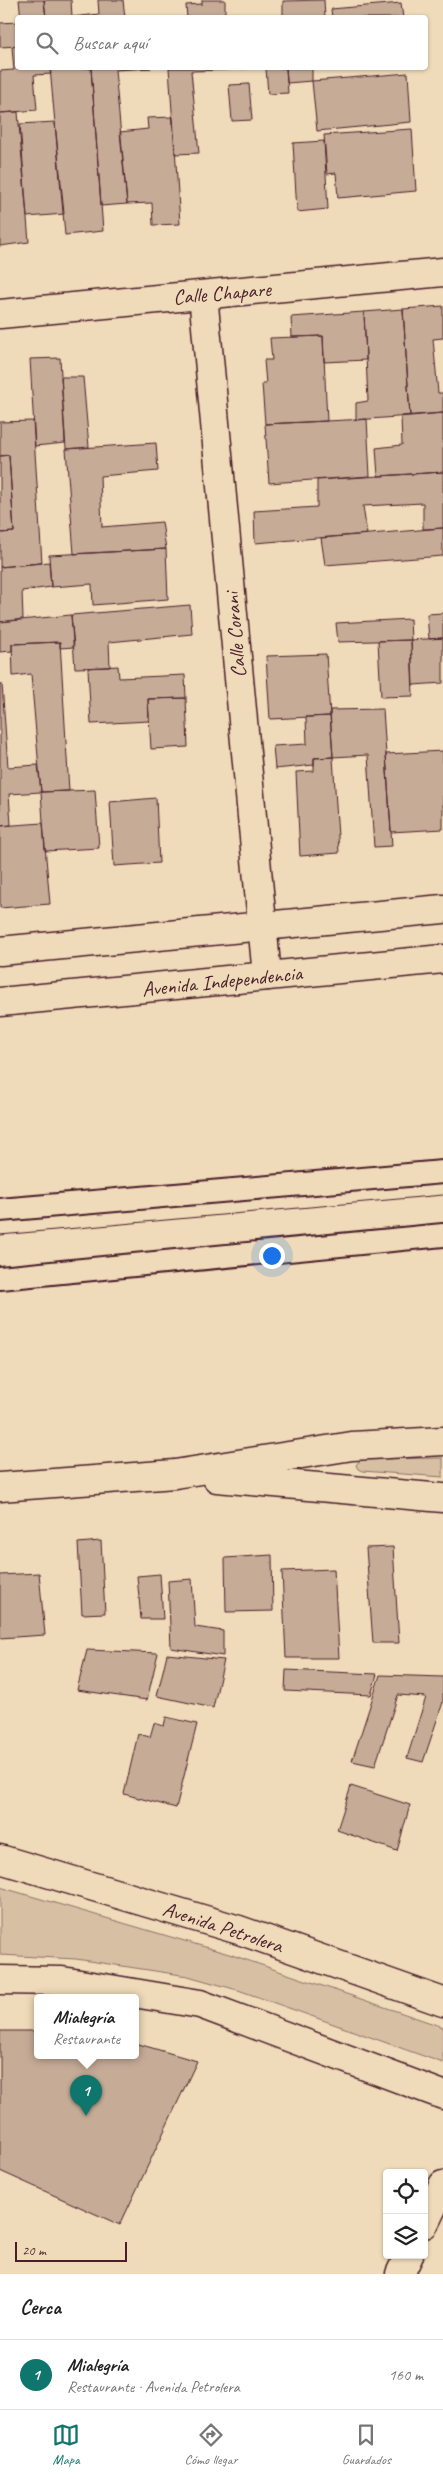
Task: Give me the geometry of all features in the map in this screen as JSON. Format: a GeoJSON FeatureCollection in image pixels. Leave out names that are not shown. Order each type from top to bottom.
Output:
{"type":"FeatureCollection","features":[{"type":"Feature","properties":{"kind":"street","name":"Calle Chapare"},"geometry":{"type":"LineString","coordinates":[[0,314],[443,272]]}},
{"type":"Feature","properties":{"kind":"street","name":"Calle Corani"},"geometry":{"type":"LineString","coordinates":[[203,295],[267,976]]}},
{"type":"Feature","properties":{"kind":"street"},"geometry":{"type":"LineString","coordinates":[[0,951],[443,909]]}},
{"type":"Feature","properties":{"kind":"street","name":"Avenida Independencia"},"geometry":{"type":"LineString","coordinates":[[0,1002],[443,959]]}},
{"type":"Feature","properties":{"kind":"street"},"geometry":{"type":"LineString","coordinates":[[0,1487],[176,1474],[352,1446],[443,1441]]}},
{"type":"Feature","properties":{"kind":"street"},"geometry":{"type":"LineString","coordinates":[[176,1474],[443,1498]]}},
{"type":"Feature","properties":{"kind":"street","name":"Avenida Petrolera"},"geometry":{"type":"LineString","coordinates":[[0,1859],[239,1930],[443,2002]]}},
{"type":"Feature","properties":{"kind":"street"},"geometry":{"type":"LineString","coordinates":[[0,1980],[62,1981],[200,2004],[443,2094]]}},
{"type":"Feature","properties":{"kind":"street"},"geometry":{"type":"LineString","coordinates":[[428,2216],[443,2185]]}},
{"type":"Feature","properties":{"kind":"street"},"geometry":{"type":"LineString","coordinates":[[400,2274],[407,2259]]}},
{"type":"Feature","properties":{"kind":"lane"},"geometry":{"type":"LineString","coordinates":[[0,1210],[443,1172]]}},
{"type":"Feature","properties":{"kind":"lane"},"geometry":{"type":"LineString","coordinates":[[0,1278],[443,1235]]}},
{"type":"Feature","properties":{"kind":"shaded area"},"geometry":{"type":"Polygon","coordinates":[[[443,1458],[443,1477],[362,1471],[356,1465],[361,1459],[443,1458]]]}},
{"type":"Feature","properties":{"kind":"shaded area"},"geometry":{"type":"Polygon","coordinates":[[[0,1887],[229,1954],[443,2027],[443,2063],[241,1991],[188,1976],[76,1959],[0,1955],[0,1887]]]}},
{"type":"Feature","properties":{"kind":"building"},"geometry":{"type":"Polygon","coordinates":[[[19,0],[44,0],[46,15],[21,15],[19,0]]]}},
{"type":"Feature","properties":{"kind":"building"},"geometry":{"type":"Polygon","coordinates":[[[44,0],[71,0],[72,15],[46,15],[44,0]]]}},
{"type":"Feature","properties":{"kind":"building"},"geometry":{"type":"Polygon","coordinates":[[[98,0],[123,0],[125,15],[90,15],[99,14],[98,0]]]}},
{"type":"Feature","properties":{"kind":"building"},"geometry":{"type":"Polygon","coordinates":[[[202,0],[225,0],[225,15],[187,15],[186,5],[202,4],[202,0]]]}},
{"type":"Feature","properties":{"kind":"building"},"geometry":{"type":"Polygon","coordinates":[[[324,0],[325,15],[283,15],[283,1],[324,0]]]}},
{"type":"Feature","properties":{"kind":"building"},"geometry":{"type":"Polygon","coordinates":[[[401,3],[403,15],[332,15],[331,9],[401,3]]]}},
{"type":"Feature","properties":{"kind":"building"},"geometry":{"type":"Polygon","coordinates":[[[15,22],[15,46],[0,47],[0,23],[15,22]]]}},
{"type":"Feature","properties":{"kind":"building"},"geometry":{"type":"Polygon","coordinates":[[[15,46],[15,70],[50,70],[51,74],[34,75],[37,110],[0,113],[0,71],[14,70],[12,47],[15,46]]]}},
{"type":"Feature","properties":{"kind":"building"},"geometry":{"type":"Polygon","coordinates":[[[50,70],[91,70],[103,231],[65,235],[50,70]]]}},
{"type":"Feature","properties":{"kind":"building"},"geometry":{"type":"Polygon","coordinates":[[[91,70],[115,70],[127,204],[101,206],[91,70]]]}},
{"type":"Feature","properties":{"kind":"building"},"geometry":{"type":"Polygon","coordinates":[[[169,70],[227,70],[191,71],[199,153],[175,154],[169,70]]]}},
{"type":"Feature","properties":{"kind":"building"},"geometry":{"type":"Polygon","coordinates":[[[266,70],[286,70],[288,93],[268,94],[266,70]]]}},
{"type":"Feature","properties":{"kind":"building"},"geometry":{"type":"Polygon","coordinates":[[[286,70],[312,70],[312,81],[287,83],[286,70]]]}},
{"type":"Feature","properties":{"kind":"building"},"geometry":{"type":"Polygon","coordinates":[[[408,73],[411,122],[317,131],[312,81],[408,73]]]}},
{"type":"Feature","properties":{"kind":"building"},"geometry":{"type":"Polygon","coordinates":[[[249,84],[252,120],[232,121],[229,85],[249,84]]]}},
{"type":"Feature","properties":{"kind":"building"},"geometry":{"type":"Polygon","coordinates":[[[18,112],[29,242],[0,246],[0,113],[18,112]]]}},
{"type":"Feature","properties":{"kind":"building"},"geometry":{"type":"Polygon","coordinates":[[[173,117],[180,224],[153,225],[152,203],[127,204],[120,132],[148,129],[147,118],[173,117]]]}},
{"type":"Feature","properties":{"kind":"building"},"geometry":{"type":"Polygon","coordinates":[[[55,122],[64,214],[27,217],[20,124],[55,122]]]}},
{"type":"Feature","properties":{"kind":"building"},"geometry":{"type":"Polygon","coordinates":[[[412,129],[416,191],[338,198],[336,173],[327,174],[324,135],[412,129]]]}},
{"type":"Feature","properties":{"kind":"building"},"geometry":{"type":"Polygon","coordinates":[[[324,141],[328,209],[297,212],[293,143],[324,141]]]}},
{"type":"Feature","properties":{"kind":"building"},"geometry":{"type":"Polygon","coordinates":[[[443,306],[443,338],[433,339],[438,393],[443,393],[443,413],[410,416],[403,309],[443,306]]]}},
{"type":"Feature","properties":{"kind":"building"},"geometry":{"type":"Polygon","coordinates":[[[403,309],[410,416],[356,420],[356,403],[368,401],[364,312],[403,309]]]}},
{"type":"Feature","properties":{"kind":"building"},"geometry":{"type":"Polygon","coordinates":[[[364,312],[366,360],[324,362],[323,336],[292,337],[291,317],[364,312]]]}},
{"type":"Feature","properties":{"kind":"building"},"geometry":{"type":"Polygon","coordinates":[[[323,336],[327,421],[265,424],[262,384],[266,384],[264,360],[272,360],[270,338],[323,336]]]}},
{"type":"Feature","properties":{"kind":"building"},"geometry":{"type":"Polygon","coordinates":[[[60,358],[65,443],[35,446],[30,359],[60,358]]]}},
{"type":"Feature","properties":{"kind":"building"},"geometry":{"type":"Polygon","coordinates":[[[61,377],[83,377],[89,447],[66,449],[61,377]]]}},
{"type":"Feature","properties":{"kind":"building"},"geometry":{"type":"Polygon","coordinates":[[[443,413],[443,472],[378,476],[376,448],[402,445],[401,416],[443,413]]]}},
{"type":"Feature","properties":{"kind":"building"},"geometry":{"type":"Polygon","coordinates":[[[367,419],[370,476],[269,483],[265,424],[367,419]]]}},
{"type":"Feature","properties":{"kind":"building"},"geometry":{"type":"Polygon","coordinates":[[[33,421],[42,563],[0,567],[0,533],[14,532],[9,455],[0,456],[0,422],[33,421]]]}},
{"type":"Feature","properties":{"kind":"building"},"geometry":{"type":"Polygon","coordinates":[[[156,443],[158,471],[100,476],[102,527],[162,522],[166,549],[74,554],[66,449],[156,443]]]}},
{"type":"Feature","properties":{"kind":"building"},"geometry":{"type":"Polygon","coordinates":[[[9,455],[14,532],[0,533],[0,456],[9,455]]]}},
{"type":"Feature","properties":{"kind":"building"},"geometry":{"type":"Polygon","coordinates":[[[443,472],[443,528],[423,529],[423,503],[363,506],[367,534],[255,543],[254,511],[317,507],[317,480],[443,472]]]}},
{"type":"Feature","properties":{"kind":"building"},"geometry":{"type":"Polygon","coordinates":[[[443,528],[443,556],[325,565],[321,538],[443,528]]]}},
{"type":"Feature","properties":{"kind":"building"},"geometry":{"type":"Polygon","coordinates":[[[166,549],[168,599],[93,605],[92,584],[51,587],[49,555],[166,549]]]}},
{"type":"Feature","properties":{"kind":"building"},"geometry":{"type":"Polygon","coordinates":[[[49,562],[51,587],[22,591],[23,619],[0,622],[0,567],[49,562]]]}},
{"type":"Feature","properties":{"kind":"building"},"geometry":{"type":"Polygon","coordinates":[[[190,605],[192,634],[109,642],[110,667],[75,668],[71,615],[190,605]]]}},
{"type":"Feature","properties":{"kind":"building"},"geometry":{"type":"Polygon","coordinates":[[[443,613],[443,638],[429,639],[427,614],[443,613]]]}},
{"type":"Feature","properties":{"kind":"building"},"geometry":{"type":"Polygon","coordinates":[[[71,615],[74,647],[60,648],[60,642],[12,644],[12,651],[0,652],[0,622],[71,615]]]}},
{"type":"Feature","properties":{"kind":"building"},"geometry":{"type":"Polygon","coordinates":[[[410,619],[411,640],[338,642],[336,623],[410,619]]]}},
{"type":"Feature","properties":{"kind":"building"},"geometry":{"type":"Polygon","coordinates":[[[443,638],[443,683],[413,685],[411,640],[443,638]]]}},
{"type":"Feature","properties":{"kind":"building"},"geometry":{"type":"Polygon","coordinates":[[[411,640],[413,696],[381,697],[378,641],[411,640]]]}},
{"type":"Feature","properties":{"kind":"building"},"geometry":{"type":"Polygon","coordinates":[[[60,642],[69,791],[41,792],[31,674],[13,676],[12,644],[60,642]]]}},
{"type":"Feature","properties":{"kind":"building"},"geometry":{"type":"Polygon","coordinates":[[[326,654],[330,716],[270,719],[266,656],[326,654]]]}},
{"type":"Feature","properties":{"kind":"building"},"geometry":{"type":"Polygon","coordinates":[[[118,666],[119,678],[185,675],[186,698],[148,699],[149,721],[91,724],[88,668],[118,666]]]}},
{"type":"Feature","properties":{"kind":"building"},"geometry":{"type":"Polygon","coordinates":[[[0,684],[2,684],[8,767],[38,765],[41,792],[9,794],[11,825],[0,826],[0,684]]]}},
{"type":"Feature","properties":{"kind":"building"},"geometry":{"type":"Polygon","coordinates":[[[186,698],[188,747],[151,749],[148,699],[186,698]]]}},
{"type":"Feature","properties":{"kind":"building"},"geometry":{"type":"Polygon","coordinates":[[[383,709],[392,846],[374,847],[368,755],[333,757],[330,710],[383,709]]]}},
{"type":"Feature","properties":{"kind":"building"},"geometry":{"type":"Polygon","coordinates":[[[330,716],[333,757],[314,758],[314,765],[275,769],[273,746],[307,744],[306,717],[330,716]]]}},
{"type":"Feature","properties":{"kind":"building"},"geometry":{"type":"Polygon","coordinates":[[[443,751],[443,829],[391,832],[386,754],[443,751]]]}},
{"type":"Feature","properties":{"kind":"building"},"geometry":{"type":"Polygon","coordinates":[[[333,757],[339,853],[300,856],[296,772],[314,771],[314,758],[333,757]]]}},
{"type":"Feature","properties":{"kind":"building"},"geometry":{"type":"Polygon","coordinates":[[[95,790],[99,848],[45,851],[41,792],[95,790]]]}},
{"type":"Feature","properties":{"kind":"building"},"geometry":{"type":"Polygon","coordinates":[[[156,798],[159,863],[114,866],[110,802],[156,798]]]}},
{"type":"Feature","properties":{"kind":"building"},"geometry":{"type":"Polygon","coordinates":[[[43,823],[50,904],[0,908],[0,826],[43,823]]]}},
{"type":"Feature","properties":{"kind":"building"},"geometry":{"type":"Polygon","coordinates":[[[101,1541],[105,1613],[82,1614],[78,1543],[101,1541]]]}},
{"type":"Feature","properties":{"kind":"building"},"geometry":{"type":"Polygon","coordinates":[[[393,1547],[399,1643],[373,1643],[366,1548],[393,1547]]]}},
{"type":"Feature","properties":{"kind":"building"},"geometry":{"type":"Polygon","coordinates":[[[272,1555],[273,1611],[226,1612],[225,1558],[272,1555]]]}},
{"type":"Feature","properties":{"kind":"building"},"geometry":{"type":"Polygon","coordinates":[[[334,1569],[339,1658],[286,1658],[282,1571],[334,1569]]]}},
{"type":"Feature","properties":{"kind":"building"},"geometry":{"type":"Polygon","coordinates":[[[39,1573],[45,1635],[0,1638],[0,1575],[39,1573]]]}},
{"type":"Feature","properties":{"kind":"building"},"geometry":{"type":"Polygon","coordinates":[[[160,1574],[163,1619],[141,1619],[137,1576],[160,1574]]]}},
{"type":"Feature","properties":{"kind":"building"},"geometry":{"type":"Polygon","coordinates":[[[192,1579],[195,1627],[223,1631],[223,1656],[171,1648],[168,1581],[192,1579]]]}},
{"type":"Feature","properties":{"kind":"building"},"geometry":{"type":"Polygon","coordinates":[[[87,1650],[158,1653],[147,1700],[77,1690],[87,1650]]]}},
{"type":"Feature","properties":{"kind":"building"},"geometry":{"type":"Polygon","coordinates":[[[167,1654],[224,1660],[213,1708],[157,1696],[167,1654]]]}},
{"type":"Feature","properties":{"kind":"building"},"geometry":{"type":"Polygon","coordinates":[[[286,1670],[377,1674],[371,1695],[285,1691],[286,1670]]]}},
{"type":"Feature","properties":{"kind":"building"},"geometry":{"type":"Polygon","coordinates":[[[380,1675],[443,1677],[443,1702],[423,1762],[407,1758],[426,1697],[398,1695],[375,1766],[352,1761],[380,1675]]]}},
{"type":"Feature","properties":{"kind":"building"},"geometry":{"type":"Polygon","coordinates":[[[166,1717],[197,1724],[176,1808],[124,1794],[138,1734],[150,1737],[154,1723],[164,1726],[166,1717]]]}},
{"type":"Feature","properties":{"kind":"building"},"geometry":{"type":"Polygon","coordinates":[[[351,1786],[410,1805],[397,1851],[337,1830],[351,1786]]]}},
{"type":"Feature","properties":{"kind":"building"},"geometry":{"type":"Polygon","coordinates":[[[0,2031],[34,2031],[34,2059],[139,2059],[139,2044],[197,2061],[120,2225],[0,2171],[0,2031]]]}},
{"type":"Feature","properties":{"kind":"tram line"},"geometry":{"type":"LineString","coordinates":[[0,1235],[443,1195]]}},
{"type":"Feature","properties":{"kind":"place","name":"Mialegría"},"geometry":{"type":"Point","coordinates":[86,2116]}}]}
